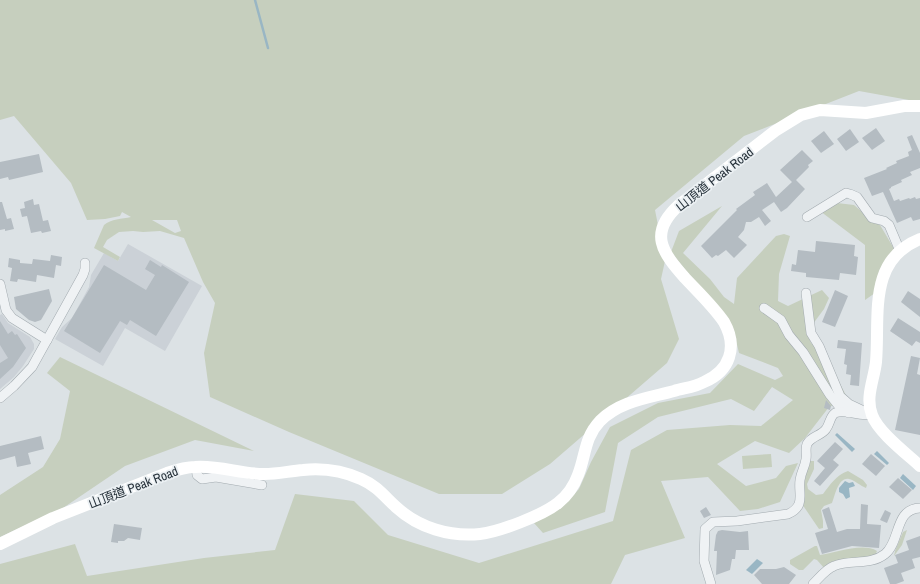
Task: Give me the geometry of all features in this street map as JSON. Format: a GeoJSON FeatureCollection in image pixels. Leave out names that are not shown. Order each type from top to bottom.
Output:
{"type":"FeatureCollection","features":[{"type":"Feature","properties":{"kind":"main road","name":"山頂道 Peak Road"},"geometry":{"type":"LineString","coordinates":[[0,544],[53,518],[167,473],[196,466],[252,474],[268,474],[311,469],[330,470],[348,474],[364,480],[377,488],[404,514],[418,523],[437,530],[455,534],[474,535],[494,532],[548,510],[561,501],[571,489],[580,469],[588,438],[604,418],[618,408],[630,403],[705,382],[720,372],[729,359],[731,345],[730,335],[726,326],[716,312],[673,264],[663,249],[661,232],[664,222],[669,214],[774,131],[801,115],[820,110],[866,113],[904,106],[920,106]]}},
{"type":"Feature","properties":{"kind":"main road"},"geometry":{"type":"LineString","coordinates":[[920,239],[911,243],[900,251],[886,269],[879,289],[877,350],[870,394],[874,421],[920,466]]}},
{"type":"Feature","properties":{"kind":"street"},"geometry":{"type":"LineString","coordinates":[[807,217],[843,194],[850,194],[856,197],[872,218],[884,221],[889,225],[900,251]]}},
{"type":"Feature","properties":{"kind":"street"},"geometry":{"type":"LineString","coordinates":[[0,398],[32,367],[83,275],[85,263]]}},
{"type":"Feature","properties":{"kind":"street"},"geometry":{"type":"LineString","coordinates":[[0,284],[8,314],[47,340]]}},
{"type":"Feature","properties":{"kind":"street"},"geometry":{"type":"LineString","coordinates":[[806,293],[810,333],[819,346],[840,396],[849,404],[872,414]]}},
{"type":"Feature","properties":{"kind":"street"},"geometry":{"type":"LineString","coordinates":[[764,308],[781,320],[789,336],[804,354],[830,395],[838,405],[849,413]]}},
{"type":"Feature","properties":{"kind":"street"},"geometry":{"type":"LineString","coordinates":[[711,584],[704,561],[705,529],[713,522],[737,521],[788,514],[793,511],[797,508],[800,500],[799,481],[806,461],[807,444],[811,439],[826,430],[834,414],[841,412],[863,416],[872,414]]}},
{"type":"Feature","properties":{"kind":"street"},"geometry":{"type":"LineString","coordinates":[[196,466],[197,475],[202,479],[216,476],[262,485]]}},
{"type":"Feature","properties":{"kind":"street"},"geometry":{"type":"LineString","coordinates":[[813,584],[827,570],[834,566],[870,561],[882,556],[890,548],[903,516],[910,510],[920,508]]}},
{"type":"Feature","properties":{"kind":"shaded area"},"geometry":{"type":"Polygon","coordinates":[[[128,244],[202,286],[165,351],[125,328],[103,366],[55,339],[62,327],[72,318],[89,287],[91,275],[104,253],[118,261],[128,244]]]}},
{"type":"Feature","properties":{"kind":"shaded area"},"geometry":{"type":"Polygon","coordinates":[[[2,314],[8,323],[30,337],[34,344],[34,349],[14,377],[0,389],[0,315],[2,314]]]}},
{"type":"Feature","properties":{"kind":"green space"},"geometry":{"type":"Polygon","coordinates":[[[0,0],[920,0],[920,102],[859,91],[744,136],[655,210],[665,261],[661,279],[679,339],[667,363],[550,464],[502,494],[439,494],[289,432],[210,397],[204,353],[215,303],[203,282],[184,238],[160,231],[119,232],[107,240],[103,247],[120,257],[118,261],[94,248],[104,225],[113,220],[131,217],[122,212],[120,216],[87,220],[71,183],[14,116],[0,120],[0,0]],[[152,220],[175,233],[181,231],[177,220],[152,220]]]}},
{"type":"Feature","properties":{"kind":"green space"},"geometry":{"type":"Polygon","coordinates":[[[837,203],[854,205],[874,222],[880,225],[896,252],[875,293],[865,300],[865,245],[820,211],[837,203]]]}},
{"type":"Feature","properties":{"kind":"green space"},"geometry":{"type":"Polygon","coordinates":[[[722,206],[683,253],[710,279],[724,297],[734,304],[737,278],[776,236],[784,234],[790,236],[779,274],[778,301],[788,306],[822,290],[829,298],[824,309],[807,332],[811,343],[823,352],[848,399],[829,407],[805,438],[789,453],[755,441],[717,464],[746,486],[776,478],[786,466],[798,463],[780,502],[758,509],[740,511],[708,477],[661,481],[685,538],[625,555],[611,584],[0,584],[0,564],[75,544],[87,576],[204,558],[275,550],[295,494],[354,501],[388,535],[479,563],[613,521],[631,450],[667,430],[730,425],[761,426],[793,400],[772,387],[754,411],[731,399],[658,417],[618,443],[605,512],[543,533],[534,523],[561,508],[579,489],[591,462],[610,427],[658,403],[710,393],[738,364],[775,380],[783,376],[778,368],[739,353],[733,328],[671,252],[679,231],[722,206]]]}},
{"type":"Feature","properties":{"kind":"green space"},"geometry":{"type":"Polygon","coordinates":[[[60,357],[254,451],[195,440],[125,466],[63,508],[0,537],[0,495],[43,467],[60,439],[70,391],[47,373],[60,357]]]}},
{"type":"Feature","properties":{"kind":"green space"},"geometry":{"type":"Polygon","coordinates":[[[771,454],[772,467],[743,469],[742,456],[771,454]]]}},
{"type":"Feature","properties":{"kind":"green space"},"geometry":{"type":"Polygon","coordinates":[[[810,461],[814,461],[814,469],[807,484],[808,489],[816,495],[823,494],[837,478],[848,471],[863,480],[867,485],[866,488],[849,479],[842,481],[832,503],[824,506],[821,510],[823,528],[819,529],[802,504],[801,480],[810,461]]]}},
{"type":"Feature","properties":{"kind":"green space"},"geometry":{"type":"Polygon","coordinates":[[[907,530],[902,545],[894,556],[903,532],[907,530]]]}},
{"type":"Feature","properties":{"kind":"green space"},"geometry":{"type":"Polygon","coordinates":[[[817,546],[820,555],[857,548],[877,551],[874,558],[825,569],[817,560],[814,559],[803,570],[799,570],[790,564],[790,560],[817,546]]]}},
{"type":"Feature","properties":{"kind":"water"},"geometry":{"type":"Polygon","coordinates":[[[837,433],[855,449],[852,452],[835,435],[837,433]]]}},
{"type":"Feature","properties":{"kind":"water"},"geometry":{"type":"Polygon","coordinates":[[[877,451],[889,463],[887,465],[874,454],[877,451]]]}},
{"type":"Feature","properties":{"kind":"water"},"geometry":{"type":"Polygon","coordinates":[[[903,474],[916,486],[913,490],[900,478],[903,474]]]}},
{"type":"Feature","properties":{"kind":"water"},"geometry":{"type":"Polygon","coordinates":[[[845,481],[849,483],[853,482],[855,486],[849,488],[850,497],[846,499],[843,494],[839,492],[839,488],[845,481]]]}},
{"type":"Feature","properties":{"kind":"water"},"geometry":{"type":"Polygon","coordinates":[[[757,559],[763,563],[752,574],[746,570],[757,559]]]}},
{"type":"Feature","properties":{"kind":"building"},"geometry":{"type":"Polygon","coordinates":[[[876,128],[885,141],[872,150],[862,138],[876,128]]]}},
{"type":"Feature","properties":{"kind":"building"},"geometry":{"type":"Polygon","coordinates":[[[850,129],[859,142],[846,151],[837,139],[850,129]]]}},
{"type":"Feature","properties":{"kind":"building"},"geometry":{"type":"Polygon","coordinates":[[[824,131],[834,144],[821,153],[811,141],[824,131]]]}},
{"type":"Feature","properties":{"kind":"building"},"geometry":{"type":"Polygon","coordinates":[[[912,135],[920,153],[920,168],[910,172],[912,175],[901,180],[902,182],[889,189],[894,201],[915,197],[916,199],[920,198],[920,219],[913,221],[911,217],[897,223],[883,192],[872,196],[864,178],[887,169],[886,168],[897,163],[896,161],[909,156],[908,152],[912,150],[907,137],[912,135]]]}},
{"type":"Feature","properties":{"kind":"building"},"geometry":{"type":"Polygon","coordinates":[[[802,150],[813,161],[796,180],[805,189],[787,208],[781,212],[774,202],[762,210],[771,221],[765,226],[759,217],[751,222],[746,222],[744,230],[738,237],[747,245],[734,258],[726,250],[718,256],[716,255],[712,258],[701,246],[737,210],[736,209],[755,195],[753,192],[767,183],[776,197],[792,182],[780,170],[802,150]]]}},
{"type":"Feature","properties":{"kind":"building"},"geometry":{"type":"Polygon","coordinates":[[[39,154],[43,172],[9,180],[8,177],[0,179],[0,162],[39,154]]]}},
{"type":"Feature","properties":{"kind":"building"},"geometry":{"type":"Polygon","coordinates":[[[33,199],[34,205],[39,204],[43,221],[48,220],[51,231],[31,233],[27,216],[22,217],[20,209],[25,208],[24,202],[33,199]]]}},
{"type":"Feature","properties":{"kind":"building"},"geometry":{"type":"Polygon","coordinates":[[[0,202],[2,202],[7,219],[11,218],[14,229],[5,231],[5,229],[0,230],[0,202]]]}},
{"type":"Feature","properties":{"kind":"building"},"geometry":{"type":"Polygon","coordinates":[[[816,241],[855,245],[854,256],[858,257],[856,275],[840,273],[839,280],[806,277],[806,273],[791,271],[792,264],[796,265],[798,250],[815,252],[816,241]]]}},
{"type":"Feature","properties":{"kind":"building"},"geometry":{"type":"Polygon","coordinates":[[[51,255],[62,257],[61,266],[56,265],[54,278],[37,275],[36,282],[18,279],[17,282],[10,281],[12,268],[8,267],[9,258],[20,260],[20,263],[32,264],[33,259],[50,261],[51,255]]]}},
{"type":"Feature","properties":{"kind":"building"},"geometry":{"type":"Polygon","coordinates":[[[150,260],[161,267],[162,265],[189,282],[156,336],[130,320],[127,325],[120,321],[100,353],[64,331],[104,265],[146,290],[155,275],[145,269],[150,260]]]}},
{"type":"Feature","properties":{"kind":"building"},"geometry":{"type":"Polygon","coordinates":[[[49,289],[52,301],[41,320],[35,322],[29,320],[16,309],[14,297],[49,289]]]}},
{"type":"Feature","properties":{"kind":"building"},"geometry":{"type":"Polygon","coordinates":[[[835,290],[848,296],[835,327],[822,322],[835,290]]]}},
{"type":"Feature","properties":{"kind":"building"},"geometry":{"type":"Polygon","coordinates":[[[908,291],[920,299],[920,317],[901,302],[908,291]]]}},
{"type":"Feature","properties":{"kind":"building"},"geometry":{"type":"Polygon","coordinates":[[[898,318],[920,332],[920,343],[916,341],[912,346],[890,331],[898,318]]]}},
{"type":"Feature","properties":{"kind":"building"},"geometry":{"type":"Polygon","coordinates":[[[0,321],[8,334],[12,331],[15,335],[17,334],[26,348],[13,367],[0,379],[0,363],[8,358],[0,345],[0,321]]]}},
{"type":"Feature","properties":{"kind":"building"},"geometry":{"type":"Polygon","coordinates":[[[838,340],[862,343],[859,386],[850,385],[851,375],[846,374],[847,365],[844,364],[846,349],[837,348],[838,340]]]}},
{"type":"Feature","properties":{"kind":"building"},"geometry":{"type":"Polygon","coordinates":[[[911,356],[920,358],[917,374],[920,375],[920,435],[895,430],[911,356]]]}},
{"type":"Feature","properties":{"kind":"building"},"geometry":{"type":"Polygon","coordinates":[[[826,400],[831,406],[830,410],[824,408],[826,400]]]}},
{"type":"Feature","properties":{"kind":"building"},"geometry":{"type":"Polygon","coordinates":[[[41,436],[44,449],[28,453],[31,464],[17,467],[15,456],[0,460],[0,446],[41,436]]]}},
{"type":"Feature","properties":{"kind":"building"},"geometry":{"type":"Polygon","coordinates":[[[835,442],[843,449],[833,460],[839,465],[820,486],[814,481],[825,468],[817,461],[835,442]]]}},
{"type":"Feature","properties":{"kind":"building"},"geometry":{"type":"Polygon","coordinates":[[[871,454],[885,466],[876,476],[862,464],[871,454]]]}},
{"type":"Feature","properties":{"kind":"building"},"geometry":{"type":"Polygon","coordinates":[[[898,478],[912,490],[903,499],[889,487],[898,478]]]}},
{"type":"Feature","properties":{"kind":"building"},"geometry":{"type":"Polygon","coordinates":[[[861,504],[868,505],[867,524],[881,525],[879,548],[852,546],[822,554],[815,533],[828,529],[822,510],[829,507],[837,532],[847,529],[860,529],[861,504]]]}},
{"type":"Feature","properties":{"kind":"building"},"geometry":{"type":"Polygon","coordinates":[[[706,507],[711,515],[704,518],[700,511],[706,507]]]}},
{"type":"Feature","properties":{"kind":"building"},"geometry":{"type":"Polygon","coordinates":[[[885,510],[891,513],[887,523],[880,520],[885,510]]]}},
{"type":"Feature","properties":{"kind":"building"},"geometry":{"type":"Polygon","coordinates":[[[114,524],[142,528],[140,540],[128,538],[124,541],[118,541],[118,543],[111,542],[114,524]]]}},
{"type":"Feature","properties":{"kind":"building"},"geometry":{"type":"Polygon","coordinates":[[[718,531],[740,532],[748,531],[749,550],[736,550],[735,559],[732,559],[730,570],[716,575],[717,551],[714,551],[716,535],[718,531]]]}},
{"type":"Feature","properties":{"kind":"building"},"geometry":{"type":"Polygon","coordinates":[[[920,536],[920,557],[912,559],[915,568],[901,573],[904,581],[896,584],[890,584],[884,568],[898,563],[895,555],[909,550],[906,541],[920,536]]]}},
{"type":"Feature","properties":{"kind":"building"},"geometry":{"type":"Polygon","coordinates":[[[784,567],[796,575],[789,584],[762,584],[754,575],[760,569],[776,569],[784,567]]]}},
{"type":"Feature","properties":{"kind":"waterway"},"geometry":{"type":"LineString","coordinates":[[255,0],[268,48]]}}]}
